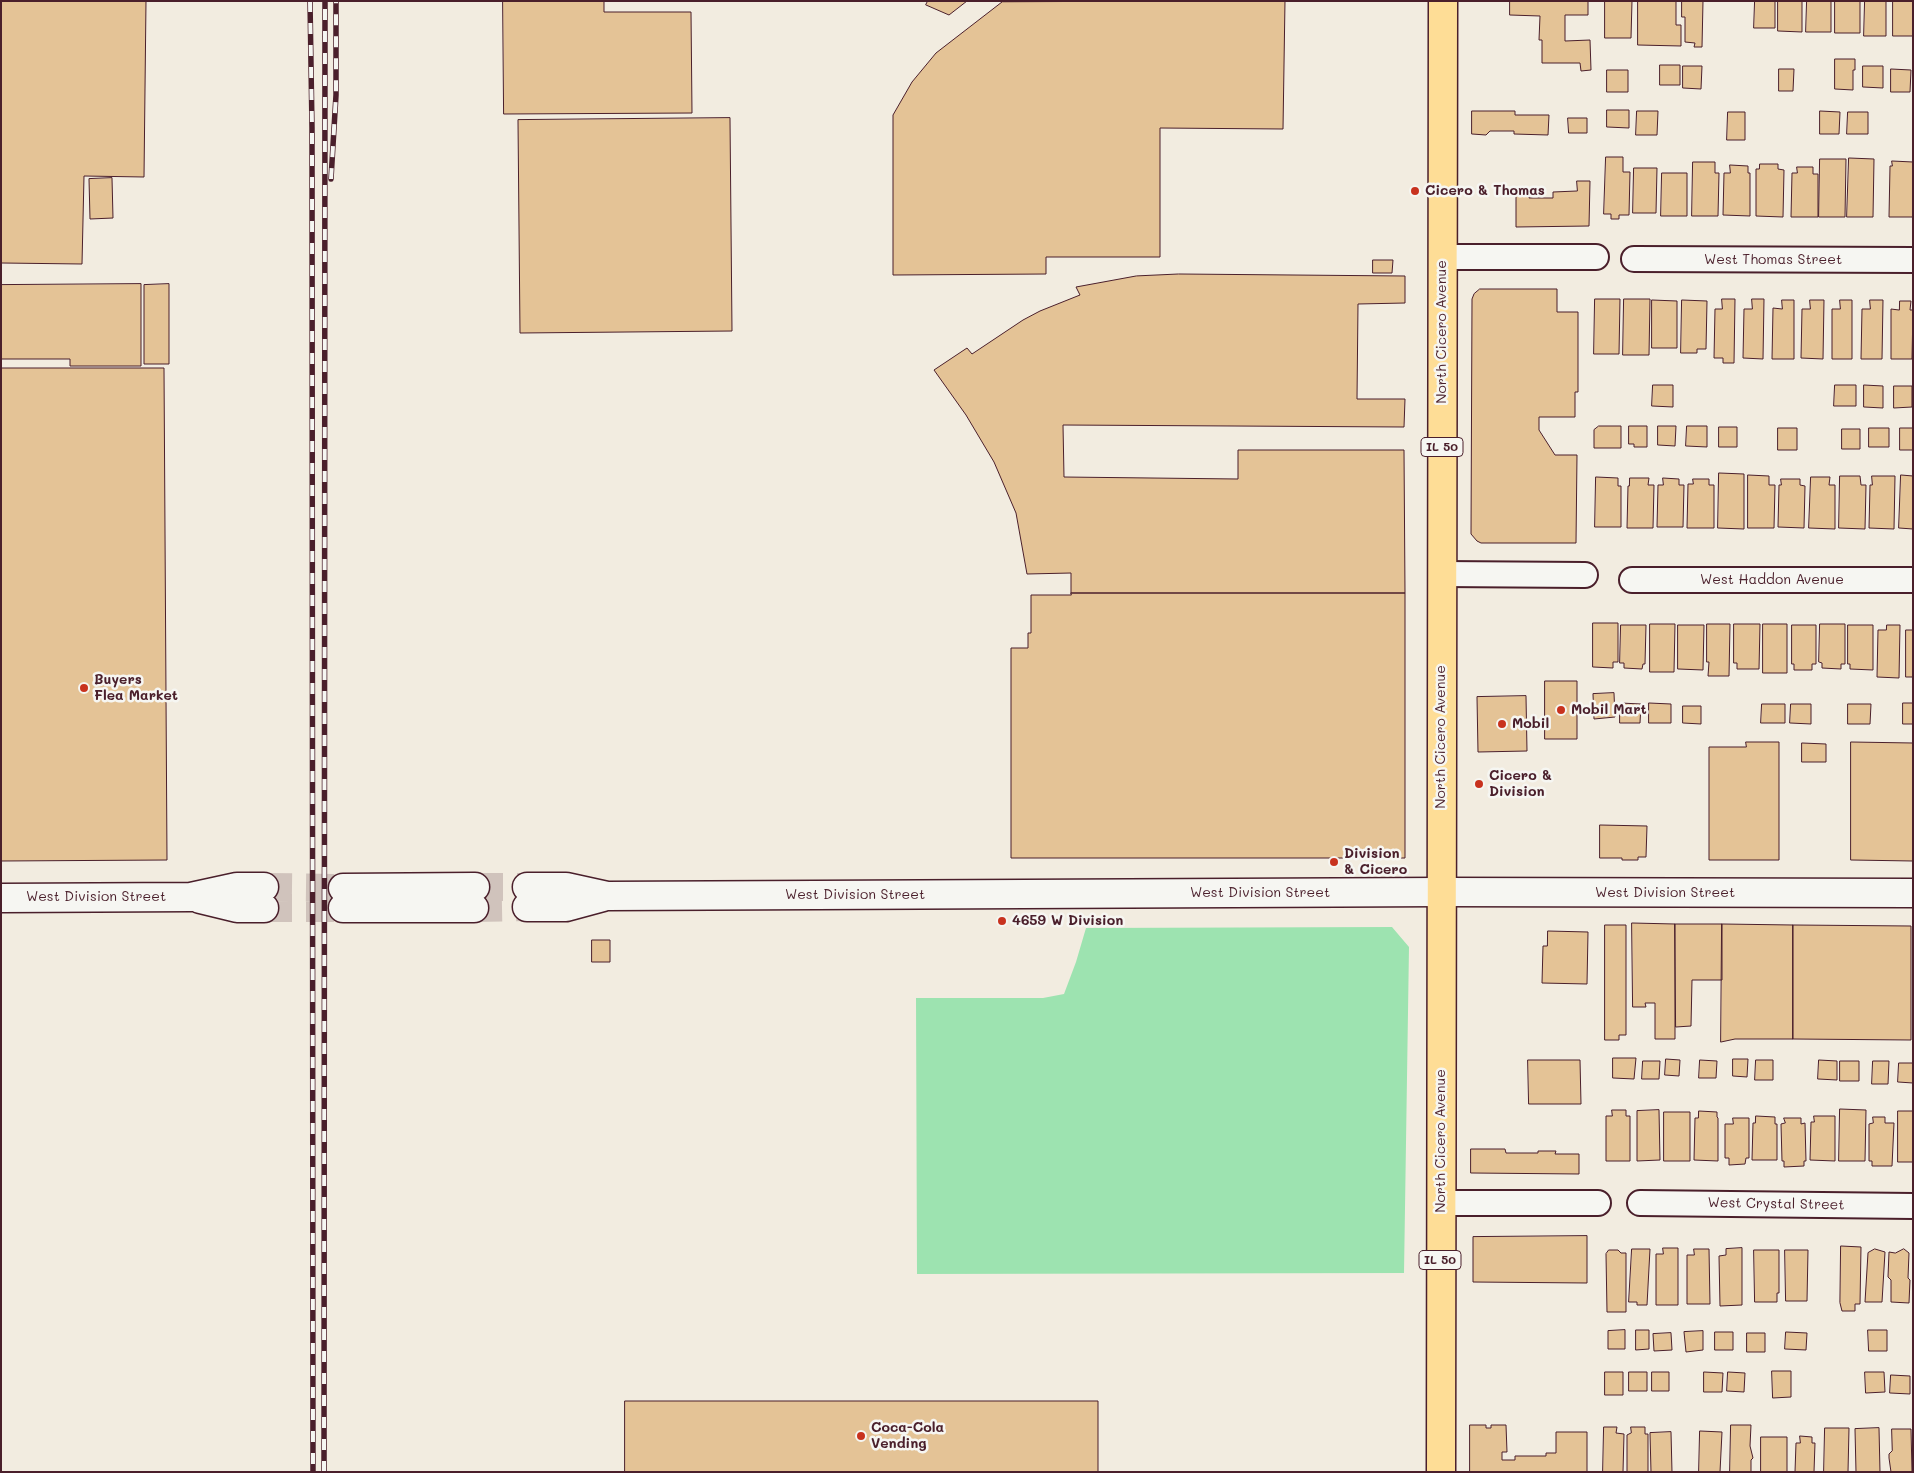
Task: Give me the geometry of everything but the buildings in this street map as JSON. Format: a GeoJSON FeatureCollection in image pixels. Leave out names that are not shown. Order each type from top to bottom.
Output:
{"type":"FeatureCollection","features":[{"type":"Feature","properties":{"kind":"main road","name":"North Cicero Avenue"},"geometry":{"type":"LineString","coordinates":[[1441,1472],[1443,1]]}},
{"type":"Feature","properties":{"kind":"main road","name":"West Division Street"},"geometry":{"type":"LineString","coordinates":[[1,898],[191,897],[237,887],[264,898]]}},
{"type":"Feature","properties":{"kind":"main road","name":"West Division Street"},"geometry":{"type":"LineString","coordinates":[[527,897],[566,887],[607,896],[1441,892],[1913,893]]}},
{"type":"Feature","properties":{"kind":"main road"},"geometry":{"type":"LineString","coordinates":[[343,898],[475,897]]}},
{"type":"Feature","properties":{"kind":"street"},"geometry":{"type":"LineString","coordinates":[[1442,257],[1596,257]]}},
{"type":"Feature","properties":{"kind":"street","name":"West Thomas Street"},"geometry":{"type":"LineString","coordinates":[[1634,259],[1913,260]]}},
{"type":"Feature","properties":{"kind":"street"},"geometry":{"type":"LineString","coordinates":[[1442,574],[1585,575]]}},
{"type":"Feature","properties":{"kind":"street","name":"West Haddon Avenue"},"geometry":{"type":"LineString","coordinates":[[1632,580],[1913,580]]}},
{"type":"Feature","properties":{"kind":"street"},"geometry":{"type":"LineString","coordinates":[[1440,1203],[1598,1203]]}},
{"type":"Feature","properties":{"kind":"street","name":"West Crystal Street"},"geometry":{"type":"LineString","coordinates":[[1640,1203],[1913,1206]]}},
{"type":"Feature","properties":{"kind":"green space"},"geometry":{"type":"Polygon","coordinates":[[[1392,927],[1409,947],[1404,1273],[917,1274],[916,998],[1043,998],[1064,994],[1086,928],[1392,927]]]}},
{"type":"Feature","properties":{"kind":"tunnel"},"geometry":{"type":"LineString","coordinates":[[264,887],[343,888]]}},
{"type":"Feature","properties":{"kind":"tunnel"},"geometry":{"type":"LineString","coordinates":[[475,887],[527,887]]}},
{"type":"Feature","properties":{"kind":"tunnel"},"geometry":{"type":"LineString","coordinates":[[474,908],[527,907]]}},
{"type":"Feature","properties":{"kind":"tunnel"},"geometry":{"type":"LineString","coordinates":[[264,908],[343,908]]}},
{"type":"Feature","properties":{"kind":"railway"},"geometry":{"type":"LineString","coordinates":[[310,1],[312,128],[313,1472]]}},
{"type":"Feature","properties":{"kind":"railway"},"geometry":{"type":"LineString","coordinates":[[324,1472],[325,1]]}},
{"type":"Feature","properties":{"kind":"railway"},"geometry":{"type":"LineString","coordinates":[[331,179],[336,95],[336,1]]}},
{"type":"Feature","properties":{"kind":"place","name":"Cicero & Thomas"},"geometry":{"type":"Point","coordinates":[1415,191]}},
{"type":"Feature","properties":{"kind":"place","name":"Buyers Flea Market"},"geometry":{"type":"Point","coordinates":[84,688]}},
{"type":"Feature","properties":{"kind":"place","name":"Mobil Mart"},"geometry":{"type":"Point","coordinates":[1561,710]}},
{"type":"Feature","properties":{"kind":"place","name":"Mobil"},"geometry":{"type":"Point","coordinates":[1502,724]}},
{"type":"Feature","properties":{"kind":"place","name":"Cicero & Division"},"geometry":{"type":"Point","coordinates":[1479,784]}},
{"type":"Feature","properties":{"kind":"place","name":"Division & Cicero"},"geometry":{"type":"Point","coordinates":[1334,862]}},
{"type":"Feature","properties":{"kind":"place","name":"4659 W Division"},"geometry":{"type":"Point","coordinates":[1002,921]}},
{"type":"Feature","properties":{"kind":"place","name":"Coca-Cola Vending"},"geometry":{"type":"Point","coordinates":[861,1436]}}]}
